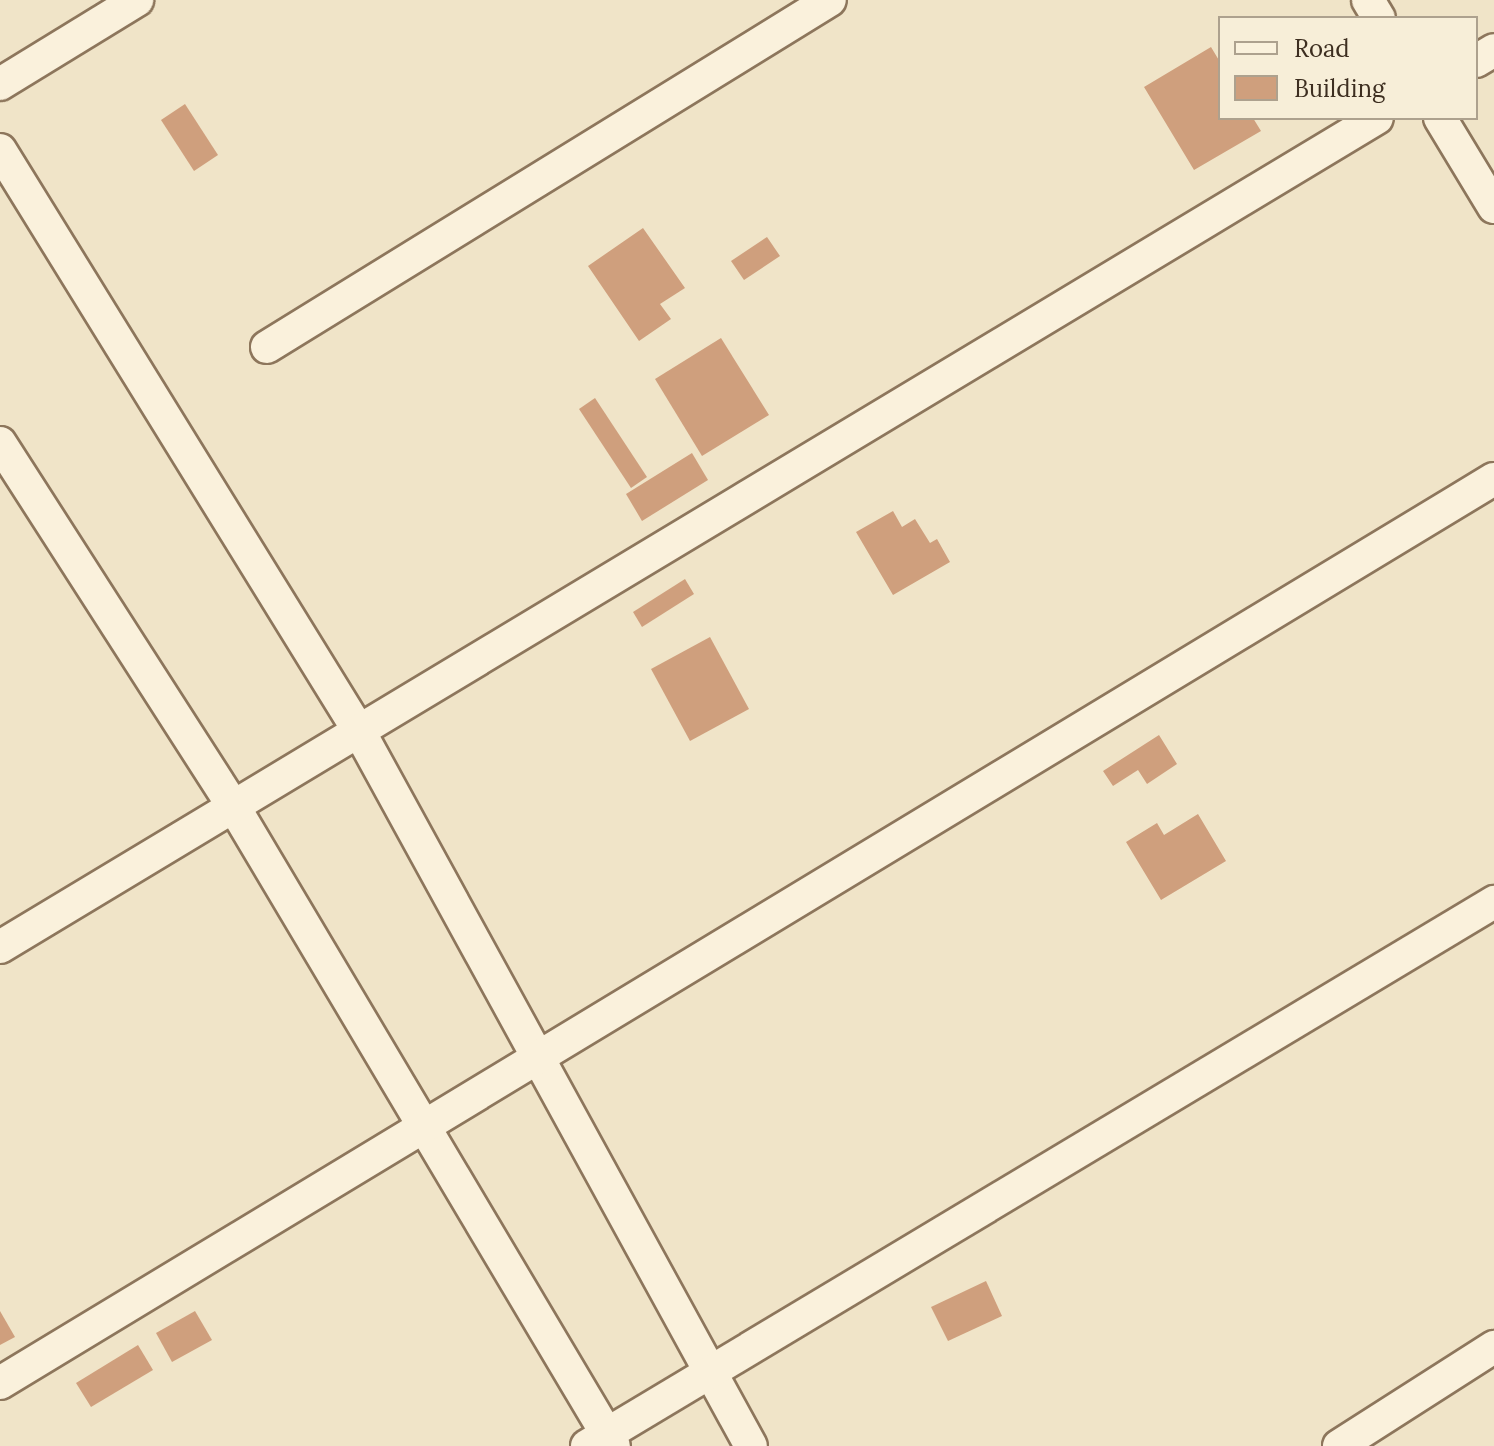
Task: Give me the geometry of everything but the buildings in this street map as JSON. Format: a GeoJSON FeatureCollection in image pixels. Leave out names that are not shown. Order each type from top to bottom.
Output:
{"type":"FeatureCollection","features":[{"type":"Feature","properties":{"kind":"street"},"geometry":{"type":"LineString","coordinates":[[0,84],[137,0]]}},
{"type":"Feature","properties":{"kind":"street"},"geometry":{"type":"LineString","coordinates":[[267,347],[830,0]]}},
{"type":"Feature","properties":{"kind":"street"},"geometry":{"type":"LineString","coordinates":[[0,947],[1374,120]]}},
{"type":"Feature","properties":{"kind":"street"},"geometry":{"type":"LineString","coordinates":[[1441,120],[1494,207]]}},
{"type":"Feature","properties":{"kind":"street"},"geometry":{"type":"LineString","coordinates":[[0,150],[359,731],[541,1056],[708,1373],[751,1446]]}},
{"type":"Feature","properties":{"kind":"street"},"geometry":{"type":"LineString","coordinates":[[0,443],[234,807],[602,1442],[708,1373],[1494,902]]}},
{"type":"Feature","properties":{"kind":"street"},"geometry":{"type":"LineString","coordinates":[[0,1383],[1494,479]]}},
{"type":"Feature","properties":{"kind":"street"},"geometry":{"type":"LineString","coordinates":[[1339,1446],[1494,1347]]}}]}
